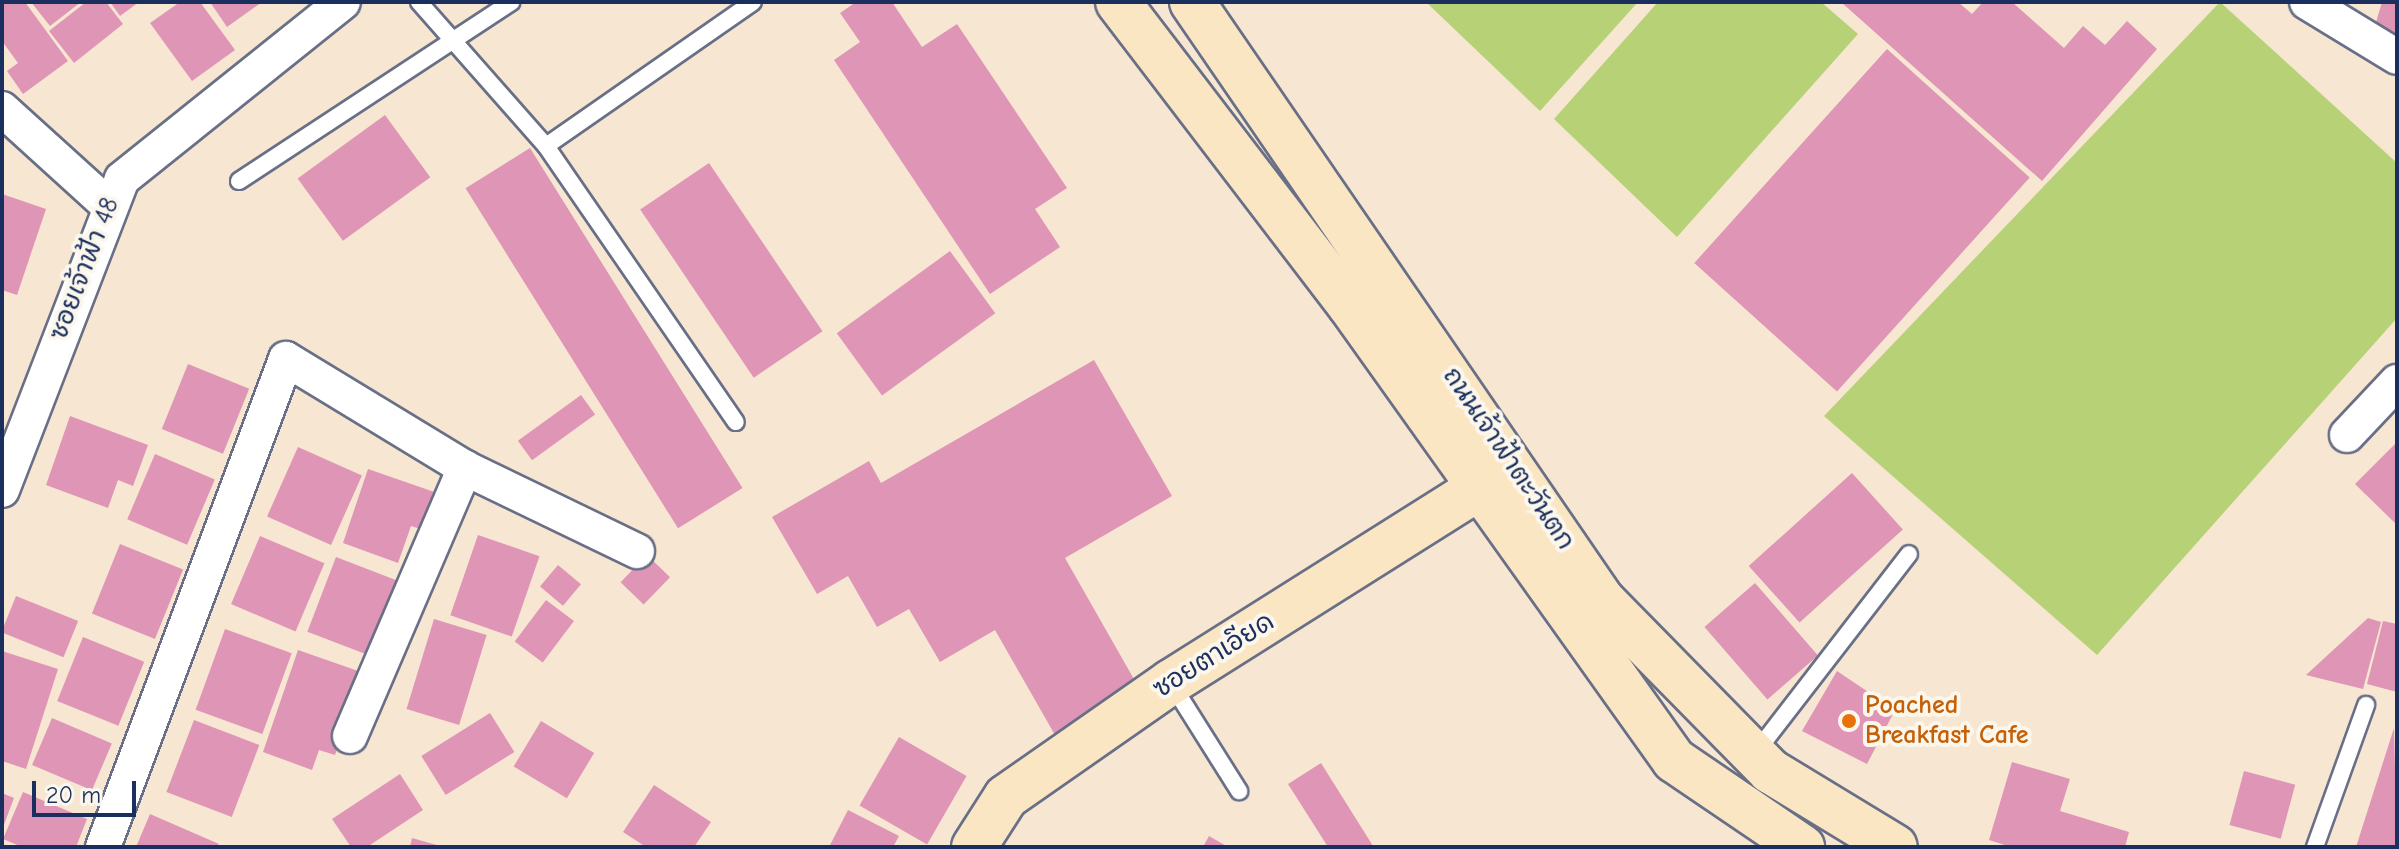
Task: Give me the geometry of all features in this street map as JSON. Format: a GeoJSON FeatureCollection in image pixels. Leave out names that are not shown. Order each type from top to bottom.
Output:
{"type":"FeatureCollection","features":[{"type":"Feature","properties":{"kind":"main road","name":"ถนนเจ้าฟ้าตะวันตก"},"geometry":{"type":"LineString","coordinates":[[1118,2],[1349,304],[1477,492],[1674,760],[1802,847]]}},
{"type":"Feature","properties":{"kind":"main road","name":"ถนนเจ้าฟ้าตะวันตก"},"geometry":{"type":"LineString","coordinates":[[1206,7],[1602,600],[1754,754],[1895,847]]}},
{"type":"Feature","properties":{"kind":"main road","name":"ซอยตาเอียด"},"geometry":{"type":"LineString","coordinates":[[974,847],[1006,797],[1171,682],[1477,492],[1513,465]]}},
{"type":"Feature","properties":{"kind":"street","name":"ซอยเจ้าฟ้า 48"},"geometry":{"type":"LineString","coordinates":[[2,490],[108,205],[122,179],[162,140],[343,2]]}},
{"type":"Feature","properties":{"kind":"street"},"geometry":{"type":"LineString","coordinates":[[2327,8],[2397,57]]}},
{"type":"Feature","properties":{"kind":"street"},"geometry":{"type":"LineString","coordinates":[[2,109],[108,205]]}},
{"type":"Feature","properties":{"kind":"street"},"geometry":{"type":"LineString","coordinates":[[103,847],[286,359],[465,468],[637,551]]}},
{"type":"Feature","properties":{"kind":"street"},"geometry":{"type":"LineString","coordinates":[[2347,435],[2397,382]]}},
{"type":"Feature","properties":{"kind":"street"},"geometry":{"type":"LineString","coordinates":[[350,736],[465,468]]}},
{"type":"Feature","properties":{"kind":"lane"},"geometry":{"type":"LineString","coordinates":[[419,2],[447,40],[546,146],[736,422]]}},
{"type":"Feature","properties":{"kind":"lane"},"geometry":{"type":"LineString","coordinates":[[239,181],[447,40],[512,2]]}},
{"type":"Feature","properties":{"kind":"lane"},"geometry":{"type":"LineString","coordinates":[[546,146],[753,2]]}},
{"type":"Feature","properties":{"kind":"lane"},"geometry":{"type":"LineString","coordinates":[[1754,754],[1909,554]]}},
{"type":"Feature","properties":{"kind":"lane"},"geometry":{"type":"LineString","coordinates":[[1171,682],[1239,791]]}},
{"type":"Feature","properties":{"kind":"lane"},"geometry":{"type":"LineString","coordinates":[[2315,847],[2366,705]]}},
{"type":"Feature","properties":{"kind":"green space"},"geometry":{"type":"Polygon","coordinates":[[[1426,2],[1638,2],[1540,111],[1426,2]]]}},
{"type":"Feature","properties":{"kind":"green space"},"geometry":{"type":"Polygon","coordinates":[[[1658,2],[1821,2],[1858,34],[1677,237],[1554,119],[1658,2]]]}},
{"type":"Feature","properties":{"kind":"green space"},"geometry":{"type":"Polygon","coordinates":[[[2220,2],[2397,163],[2397,318],[2097,655],[1824,416],[2220,2]]]}},
{"type":"Feature","properties":{"kind":"building"},"geometry":{"type":"Polygon","coordinates":[[[2,2],[25,2],[68,61],[23,94],[7,71],[18,63],[2,41],[2,2]]]}},
{"type":"Feature","properties":{"kind":"building"},"geometry":{"type":"Polygon","coordinates":[[[31,2],[81,2],[50,26],[31,2]]]}},
{"type":"Feature","properties":{"kind":"building"},"geometry":{"type":"Polygon","coordinates":[[[86,2],[106,2],[123,24],[74,63],[49,31],[86,2]]]}},
{"type":"Feature","properties":{"kind":"building"},"geometry":{"type":"Polygon","coordinates":[[[110,2],[139,2],[120,16],[110,2]]]}},
{"type":"Feature","properties":{"kind":"building"},"geometry":{"type":"Polygon","coordinates":[[[180,2],[200,2],[235,50],[192,81],[150,23],[180,2]]]}},
{"type":"Feature","properties":{"kind":"building"},"geometry":{"type":"Polygon","coordinates":[[[210,2],[262,2],[227,27],[210,2]]]}},
{"type":"Feature","properties":{"kind":"building"},"geometry":{"type":"Polygon","coordinates":[[[856,2],[892,2],[922,47],[957,24],[1067,188],[1035,209],[1060,247],[990,294],[834,60],[860,42],[840,13],[856,2]]]}},
{"type":"Feature","properties":{"kind":"building"},"geometry":{"type":"Polygon","coordinates":[[[1841,2],[1958,2],[1972,14],[1983,2],[2012,2],[2064,48],[2083,26],[2105,45],[2127,21],[2157,49],[2042,181],[1841,2]]]}},
{"type":"Feature","properties":{"kind":"building"},"geometry":{"type":"Polygon","coordinates":[[[2382,2],[2397,2],[2397,36],[2374,29],[2382,2]]]}},
{"type":"Feature","properties":{"kind":"building"},"geometry":{"type":"Polygon","coordinates":[[[1887,49],[2030,177],[1837,391],[1694,263],[1887,49]]]}},
{"type":"Feature","properties":{"kind":"building"},"geometry":{"type":"Polygon","coordinates":[[[385,115],[430,177],[343,241],[298,178],[385,115]]]}},
{"type":"Feature","properties":{"kind":"building"},"geometry":{"type":"Polygon","coordinates":[[[530,148],[742,488],[678,528],[466,188],[530,148]]]}},
{"type":"Feature","properties":{"kind":"building"},"geometry":{"type":"Polygon","coordinates":[[[709,163],[823,331],[754,378],[640,209],[709,163]]]}},
{"type":"Feature","properties":{"kind":"building"},"geometry":{"type":"Polygon","coordinates":[[[2,194],[46,209],[17,295],[2,290],[2,194]]]}},
{"type":"Feature","properties":{"kind":"building"},"geometry":{"type":"Polygon","coordinates":[[[950,251],[995,313],[882,396],[837,333],[950,251]]]}},
{"type":"Feature","properties":{"kind":"building"},"geometry":{"type":"Polygon","coordinates":[[[1094,360],[1172,496],[1065,558],[1139,688],[1055,735],[995,630],[940,662],[909,609],[877,627],[848,576],[817,594],[772,517],[869,461],[881,483],[1094,360]]]}},
{"type":"Feature","properties":{"kind":"building"},"geometry":{"type":"Polygon","coordinates":[[[188,364],[249,389],[223,454],[162,429],[188,364]]]}},
{"type":"Feature","properties":{"kind":"building"},"geometry":{"type":"Polygon","coordinates":[[[581,395],[595,414],[532,460],[518,441],[581,395]]]}},
{"type":"Feature","properties":{"kind":"building"},"geometry":{"type":"Polygon","coordinates":[[[70,416],[148,445],[133,486],[118,480],[108,508],[46,485],[70,416]]]}},
{"type":"Feature","properties":{"kind":"building"},"geometry":{"type":"Polygon","coordinates":[[[2397,442],[2397,525],[2355,484],[2397,442]]]}},
{"type":"Feature","properties":{"kind":"building"},"geometry":{"type":"Polygon","coordinates":[[[298,447],[362,475],[331,545],[267,516],[298,447]]]}},
{"type":"Feature","properties":{"kind":"building"},"geometry":{"type":"Polygon","coordinates":[[[155,454],[215,479],[187,545],[127,519],[155,454]]]}},
{"type":"Feature","properties":{"kind":"building"},"geometry":{"type":"Polygon","coordinates":[[[368,469],[443,495],[430,532],[411,526],[398,563],[343,543],[368,469]]]}},
{"type":"Feature","properties":{"kind":"building"},"geometry":{"type":"Polygon","coordinates":[[[1852,473],[1903,529],[1800,622],[1749,566],[1852,473]]]}},
{"type":"Feature","properties":{"kind":"building"},"geometry":{"type":"Polygon","coordinates":[[[478,535],[539,556],[512,637],[450,615],[478,535]]]}},
{"type":"Feature","properties":{"kind":"building"},"geometry":{"type":"Polygon","coordinates":[[[260,536],[324,563],[296,631],[231,604],[260,536]]]}},
{"type":"Feature","properties":{"kind":"building"},"geometry":{"type":"Polygon","coordinates":[[[120,544],[183,569],[155,639],[92,614],[120,544]]]}},
{"type":"Feature","properties":{"kind":"building"},"geometry":{"type":"Polygon","coordinates":[[[647,555],[670,577],[644,605],[621,582],[647,555]]]}},
{"type":"Feature","properties":{"kind":"building"},"geometry":{"type":"Polygon","coordinates":[[[336,557],[398,581],[369,655],[307,632],[336,557]]]}},
{"type":"Feature","properties":{"kind":"building"},"geometry":{"type":"Polygon","coordinates":[[[558,565],[581,584],[563,606],[540,586],[558,565]]]}},
{"type":"Feature","properties":{"kind":"building"},"geometry":{"type":"Polygon","coordinates":[[[1755,583],[1818,655],[1767,699],[1704,627],[1755,583]]]}},
{"type":"Feature","properties":{"kind":"building"},"geometry":{"type":"Polygon","coordinates":[[[16,596],[78,621],[64,657],[2,632],[16,596]]]}},
{"type":"Feature","properties":{"kind":"building"},"geometry":{"type":"Polygon","coordinates":[[[546,600],[574,621],[543,663],[515,642],[546,600]]]}},
{"type":"Feature","properties":{"kind":"building"},"geometry":{"type":"Polygon","coordinates":[[[2368,618],[2381,622],[2363,689],[2306,675],[2368,618]]]}},
{"type":"Feature","properties":{"kind":"building"},"geometry":{"type":"Polygon","coordinates":[[[434,619],[487,635],[459,725],[407,709],[434,619]]]}},
{"type":"Feature","properties":{"kind":"building"},"geometry":{"type":"Polygon","coordinates":[[[2383,621],[2397,624],[2397,692],[2367,684],[2383,621]]]}},
{"type":"Feature","properties":{"kind":"building"},"geometry":{"type":"Polygon","coordinates":[[[225,629],[292,653],[262,734],[196,710],[225,629]]]}},
{"type":"Feature","properties":{"kind":"building"},"geometry":{"type":"Polygon","coordinates":[[[83,637],[144,662],[118,726],[57,701],[83,637]]]}},
{"type":"Feature","properties":{"kind":"building"},"geometry":{"type":"Polygon","coordinates":[[[298,650],[364,673],[335,755],[319,750],[312,770],[263,752],[298,650]]]}},
{"type":"Feature","properties":{"kind":"building"},"geometry":{"type":"Polygon","coordinates":[[[2,651],[58,669],[26,769],[2,761],[2,651]]]}},
{"type":"Feature","properties":{"kind":"building","name":"Poached Breakfast Cafe"},"geometry":{"type":"Polygon","coordinates":[[[1837,671],[1895,710],[1867,764],[1802,731],[1837,671]]]}},
{"type":"Feature","properties":{"kind":"building"},"geometry":{"type":"Polygon","coordinates":[[[490,713],[514,752],[446,795],[421,756],[490,713]]]}},
{"type":"Feature","properties":{"kind":"building"},"geometry":{"type":"Polygon","coordinates":[[[52,718],[112,743],[92,790],[32,765],[52,718]]]}},
{"type":"Feature","properties":{"kind":"building"},"geometry":{"type":"Polygon","coordinates":[[[194,720],[259,745],[232,817],[166,792],[194,720]]]}},
{"type":"Feature","properties":{"kind":"building"},"geometry":{"type":"Polygon","coordinates":[[[541,721],[594,753],[567,798],[514,766],[541,721]]]}},
{"type":"Feature","properties":{"kind":"building"},"geometry":{"type":"Polygon","coordinates":[[[2394,728],[2397,847],[2356,847],[2394,728]]]}},
{"type":"Feature","properties":{"kind":"building"},"geometry":{"type":"Polygon","coordinates":[[[899,737],[967,776],[927,844],[860,805],[899,737]]]}},
{"type":"Feature","properties":{"kind":"building"},"geometry":{"type":"Polygon","coordinates":[[[2012,762],[2070,779],[2060,811],[2129,832],[2125,847],[2011,847],[1989,840],[2012,762]]]}},
{"type":"Feature","properties":{"kind":"building"},"geometry":{"type":"Polygon","coordinates":[[[1321,763],[1373,846],[1328,847],[1288,784],[1321,763]]]}},
{"type":"Feature","properties":{"kind":"building"},"geometry":{"type":"Polygon","coordinates":[[[2244,771],[2295,785],[2281,839],[2230,825],[2244,771]]]}},
{"type":"Feature","properties":{"kind":"building"},"geometry":{"type":"Polygon","coordinates":[[[400,774],[423,810],[367,847],[351,847],[332,819],[400,774]]]}},
{"type":"Feature","properties":{"kind":"building"},"geometry":{"type":"Polygon","coordinates":[[[654,785],[711,822],[694,847],[646,847],[623,832],[654,785]]]}},
{"type":"Feature","properties":{"kind":"building"},"geometry":{"type":"Polygon","coordinates":[[[23,792],[87,819],[76,847],[22,847],[3,839],[23,792]]]}},
{"type":"Feature","properties":{"kind":"building"},"geometry":{"type":"Polygon","coordinates":[[[2,793],[14,798],[2,830],[2,793]]]}},
{"type":"Feature","properties":{"kind":"building"},"geometry":{"type":"Polygon","coordinates":[[[848,810],[899,836],[893,847],[829,847],[848,810]]]}},
{"type":"Feature","properties":{"kind":"building"},"geometry":{"type":"Polygon","coordinates":[[[150,814],[219,844],[217,847],[136,847],[150,814]]]}},
{"type":"Feature","properties":{"kind":"building"},"geometry":{"type":"Polygon","coordinates":[[[1209,836],[1228,847],[1203,847],[1209,836]]]}},
{"type":"Feature","properties":{"kind":"building"},"geometry":{"type":"Polygon","coordinates":[[[412,838],[440,846],[440,847],[410,847],[412,838]]]}},
{"type":"Feature","properties":{"kind":"place","name":"Poached Breakfast Cafe"},"geometry":{"type":"Point","coordinates":[1849,721]}}]}
